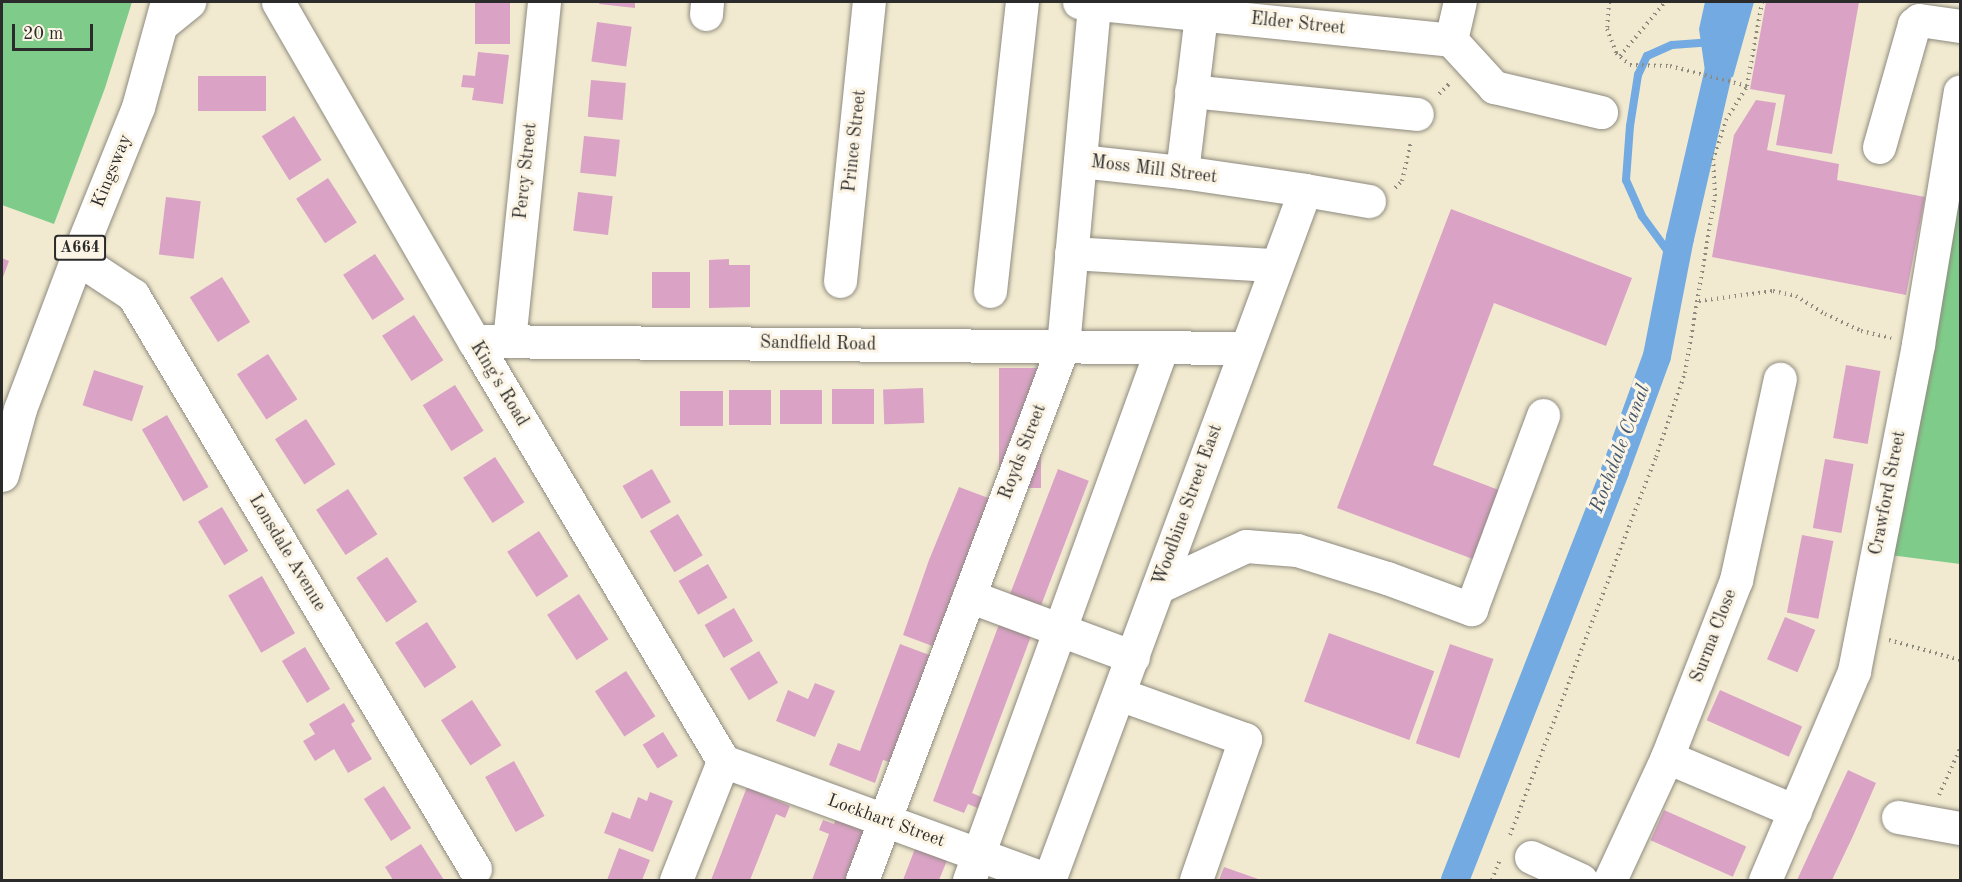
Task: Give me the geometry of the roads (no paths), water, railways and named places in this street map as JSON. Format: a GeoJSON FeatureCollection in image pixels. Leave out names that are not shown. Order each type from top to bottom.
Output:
{"type":"FeatureCollection","features":[{"type":"Feature","properties":{"kind":"main road"},"geometry":{"type":"LineString","coordinates":[[165,13],[189,2]]}},
{"type":"Feature","properties":{"kind":"main road","name":"Percy Street"},"geometry":{"type":"LineString","coordinates":[[509,341],[544,2]]}},
{"type":"Feature","properties":{"kind":"main road","name":"Prince Street"},"geometry":{"type":"LineString","coordinates":[[840,281],[869,2]]}},
{"type":"Feature","properties":{"kind":"main road"},"geometry":{"type":"LineString","coordinates":[[990,291],[1022,2]]}},
{"type":"Feature","properties":{"kind":"main road","name":"Elder Street"},"geometry":{"type":"LineString","coordinates":[[1086,2],[1201,14],[1461,52]]}},
{"type":"Feature","properties":{"kind":"main road","name":"Royds Street"},"geometry":{"type":"LineString","coordinates":[[862,880],[1063,346],[1080,161],[1086,2]]}},
{"type":"Feature","properties":{"kind":"main road"},"geometry":{"type":"LineString","coordinates":[[1460,2],[1461,52],[1494,87],[1601,112]]}},
{"type":"Feature","properties":{"kind":"main road","name":"King's Road"},"geometry":{"type":"LineString","coordinates":[[275,3],[723,761]]}},
{"type":"Feature","properties":{"kind":"main road","name":"Kingsway"},"geometry":{"type":"LineString","coordinates":[[2,475],[20,409],[77,258],[138,107],[165,13]]}},
{"type":"Feature","properties":{"kind":"main road"},"geometry":{"type":"LineString","coordinates":[[1182,172],[1201,14]]}},
{"type":"Feature","properties":{"kind":"main road"},"geometry":{"type":"LineString","coordinates":[[1879,147],[1914,24],[1920,20],[1960,26]]}},
{"type":"Feature","properties":{"kind":"main road","name":"Crawford Street"},"geometry":{"type":"LineString","coordinates":[[1765,880],[1854,671],[1957,142],[1960,91]]}},
{"type":"Feature","properties":{"kind":"main road"},"geometry":{"type":"LineString","coordinates":[[1191,92],[1417,114]]}},
{"type":"Feature","properties":{"kind":"main road","name":"Moss Mill Street"},"geometry":{"type":"LineString","coordinates":[[1080,161],[1182,172],[1305,190]]}},
{"type":"Feature","properties":{"kind":"main road"},"geometry":{"type":"LineString","coordinates":[[1305,190],[1369,201]]}},
{"type":"Feature","properties":{"kind":"main road","name":"Woodbine Street East"},"geometry":{"type":"LineString","coordinates":[[1049,880],[1305,190]]}},
{"type":"Feature","properties":{"kind":"main road"},"geometry":{"type":"LineString","coordinates":[[1071,253],[1276,265]]}},
{"type":"Feature","properties":{"kind":"main road","name":"Lonsdale Avenue"},"geometry":{"type":"LineString","coordinates":[[77,258],[133,296],[475,869]]}},
{"type":"Feature","properties":{"kind":"main road","name":"Sandfield Road"},"geometry":{"type":"LineString","coordinates":[[474,341],[1245,348]]}},
{"type":"Feature","properties":{"kind":"main road"},"geometry":{"type":"LineString","coordinates":[[974,868],[1162,347]]}},
{"type":"Feature","properties":{"kind":"main road","name":"Surma Close"},"geometry":{"type":"LineString","coordinates":[[1610,880],[1667,757],[1736,580],[1780,379]]}},
{"type":"Feature","properties":{"kind":"main road"},"geometry":{"type":"LineString","coordinates":[[1158,587],[1246,546],[1297,550],[1387,578],[1471,609],[1543,415]]}},
{"type":"Feature","properties":{"kind":"main road"},"geometry":{"type":"LineString","coordinates":[[969,596],[1060,628],[1132,657]]}},
{"type":"Feature","properties":{"kind":"main road"},"geometry":{"type":"LineString","coordinates":[[1119,694],[1245,739],[1196,880]]}},
{"type":"Feature","properties":{"kind":"main road"},"geometry":{"type":"LineString","coordinates":[[1667,757],[1795,811]]}},
{"type":"Feature","properties":{"kind":"main road"},"geometry":{"type":"LineString","coordinates":[[676,880],[723,761]]}},
{"type":"Feature","properties":{"kind":"main road","name":"Lockhart Street"},"geometry":{"type":"LineString","coordinates":[[723,761],[884,820],[974,868],[1049,880]]}},
{"type":"Feature","properties":{"kind":"main road"},"geometry":{"type":"LineString","coordinates":[[1912,819],[1960,828]]}},
{"type":"Feature","properties":{"kind":"main road"},"geometry":{"type":"LineString","coordinates":[[1515,847],[1581,880]]}},
{"type":"Feature","properties":{"kind":"water"},"geometry":{"type":"Polygon","coordinates":[[[1705,2],[1754,2],[1733,77],[1705,71],[1699,29],[1705,2]]]}},
{"type":"Feature","properties":{"kind":"waterway","name":"Rochdale Canal"},"geometry":{"type":"LineString","coordinates":[[1455,880],[1615,471],[1657,356],[1680,238],[1722,56],[1730,2]]}},
{"type":"Feature","properties":{"kind":"waterway"},"geometry":{"type":"LineString","coordinates":[[1675,261],[1642,216],[1626,180],[1630,126],[1638,75],[1647,56],[1672,45],[1713,42]]}}]}
